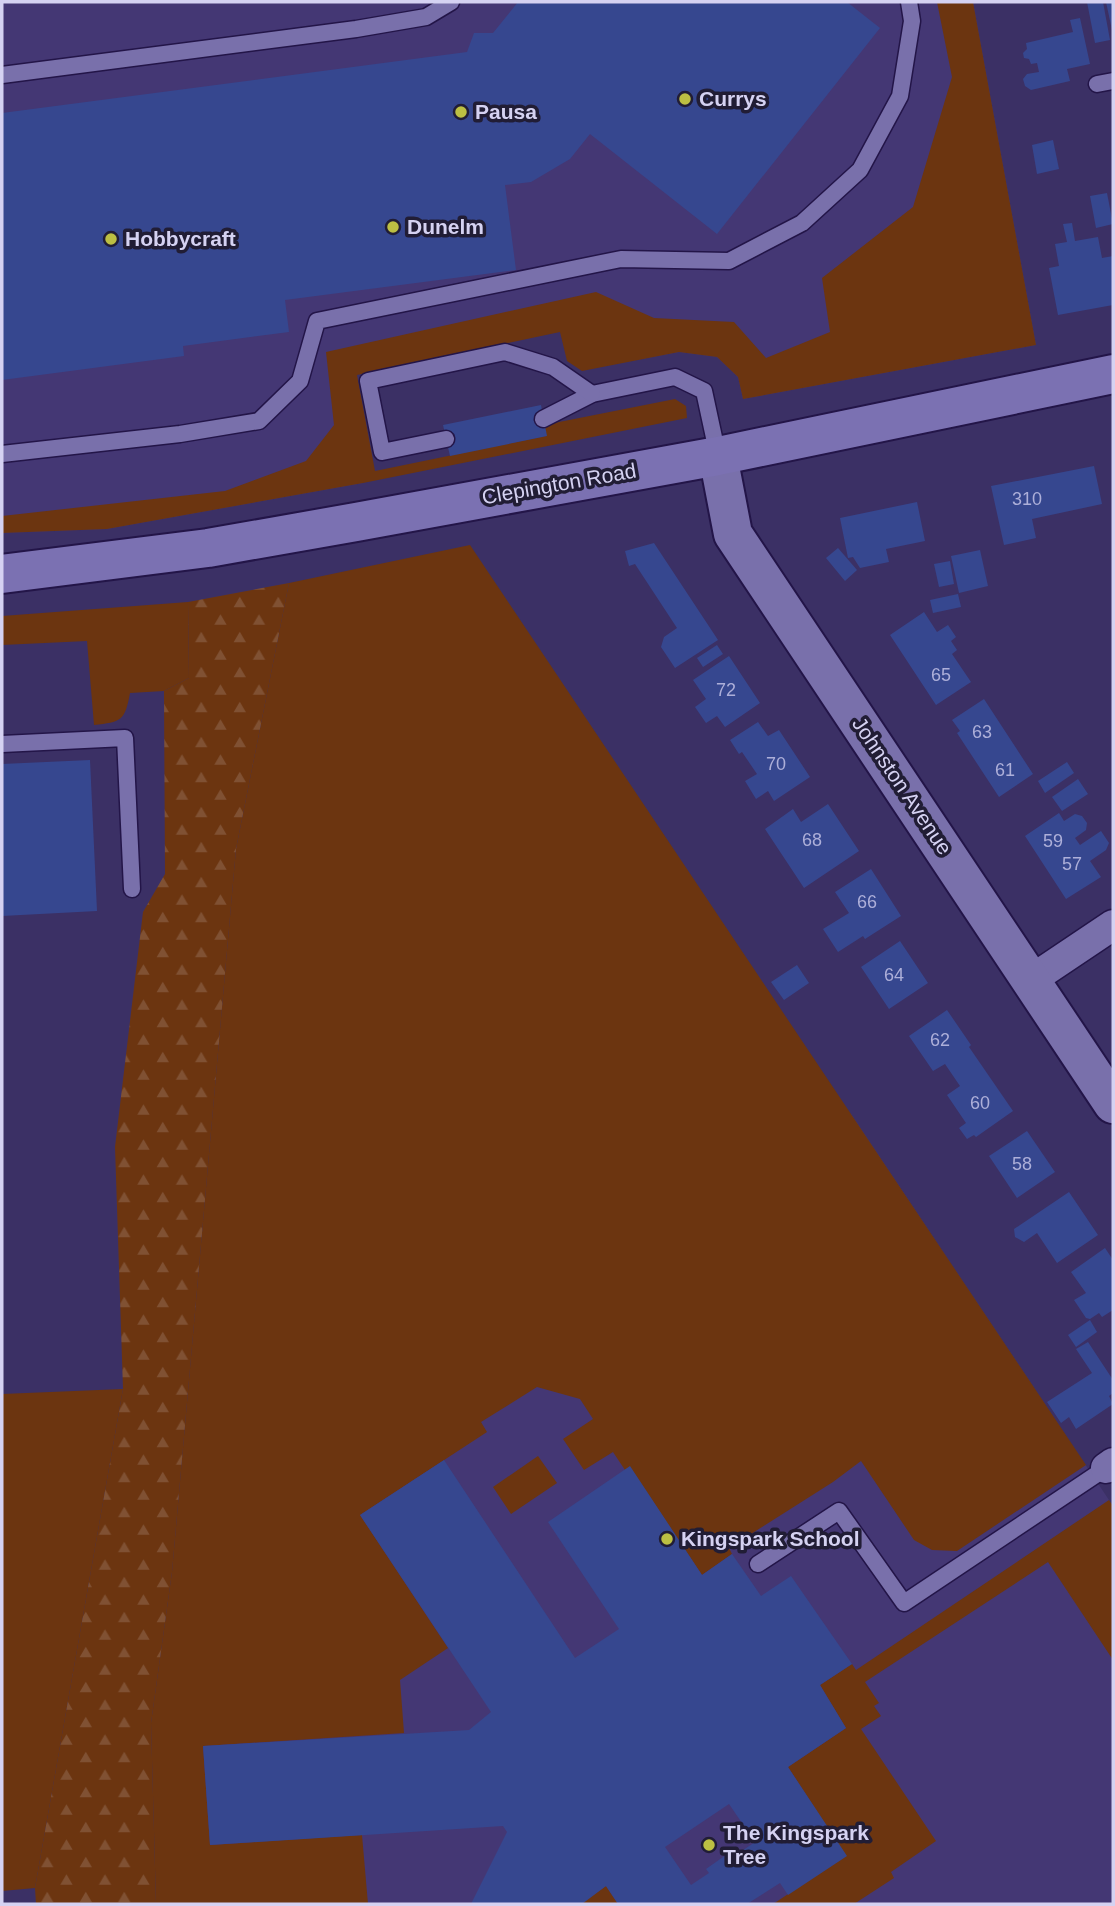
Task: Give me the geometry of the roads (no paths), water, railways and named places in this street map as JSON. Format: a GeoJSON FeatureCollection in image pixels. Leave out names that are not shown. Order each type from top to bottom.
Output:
{"type":"FeatureCollection","features":[{"type":"Feature","properties":{"kind":"main road","name":"Clepington Road"},"geometry":{"type":"LineString","coordinates":[[2,573],[208,548],[718,456],[1113,374]]}},
{"type":"Feature","properties":{"kind":"street","name":"Johnston Avenue"},"geometry":{"type":"LineString","coordinates":[[718,456],[733,534],[1113,1104]]}},
{"type":"Feature","properties":{"kind":"street"},"geometry":{"type":"LineString","coordinates":[[1031,980],[1113,925]]}},
{"type":"Feature","properties":{"kind":"lane"},"geometry":{"type":"LineString","coordinates":[[2,75],[356,29],[426,17],[451,2]]}},
{"type":"Feature","properties":{"kind":"lane"},"geometry":{"type":"LineString","coordinates":[[2,454],[180,434],[259,421],[300,381],[317,321],[621,259],[729,261],[802,223],[860,170],[900,96],[912,21],[909,2]]}},
{"type":"Feature","properties":{"kind":"lane"},"geometry":{"type":"LineString","coordinates":[[446,439],[382,452],[368,381],[505,352],[553,367],[592,394]]}},
{"type":"Feature","properties":{"kind":"lane"},"geometry":{"type":"LineString","coordinates":[[543,419],[592,394],[675,377],[704,391],[718,456]]}},
{"type":"Feature","properties":{"kind":"lane"},"geometry":{"type":"LineString","coordinates":[[2,744],[125,738],[132,889]]}},
{"type":"Feature","properties":{"kind":"lane"},"geometry":{"type":"LineString","coordinates":[[758,1564],[839,1511],[904,1603],[1110,1465]]}},
{"type":"Feature","properties":{"kind":"place","name":"Currys"},"geometry":{"type":"Point","coordinates":[685,99]}},
{"type":"Feature","properties":{"kind":"place","name":"Pausa"},"geometry":{"type":"Point","coordinates":[461,112]}},
{"type":"Feature","properties":{"kind":"place","name":"Dunelm"},"geometry":{"type":"Point","coordinates":[393,227]}},
{"type":"Feature","properties":{"kind":"place","name":"Hobbycraft"},"geometry":{"type":"Point","coordinates":[111,239]}},
{"type":"Feature","properties":{"kind":"place","name":"Kingspark School"},"geometry":{"type":"Point","coordinates":[667,1539]}},
{"type":"Feature","properties":{"kind":"place","name":"The Kingspark Tree"},"geometry":{"type":"Point","coordinates":[709,1845]}}]}
